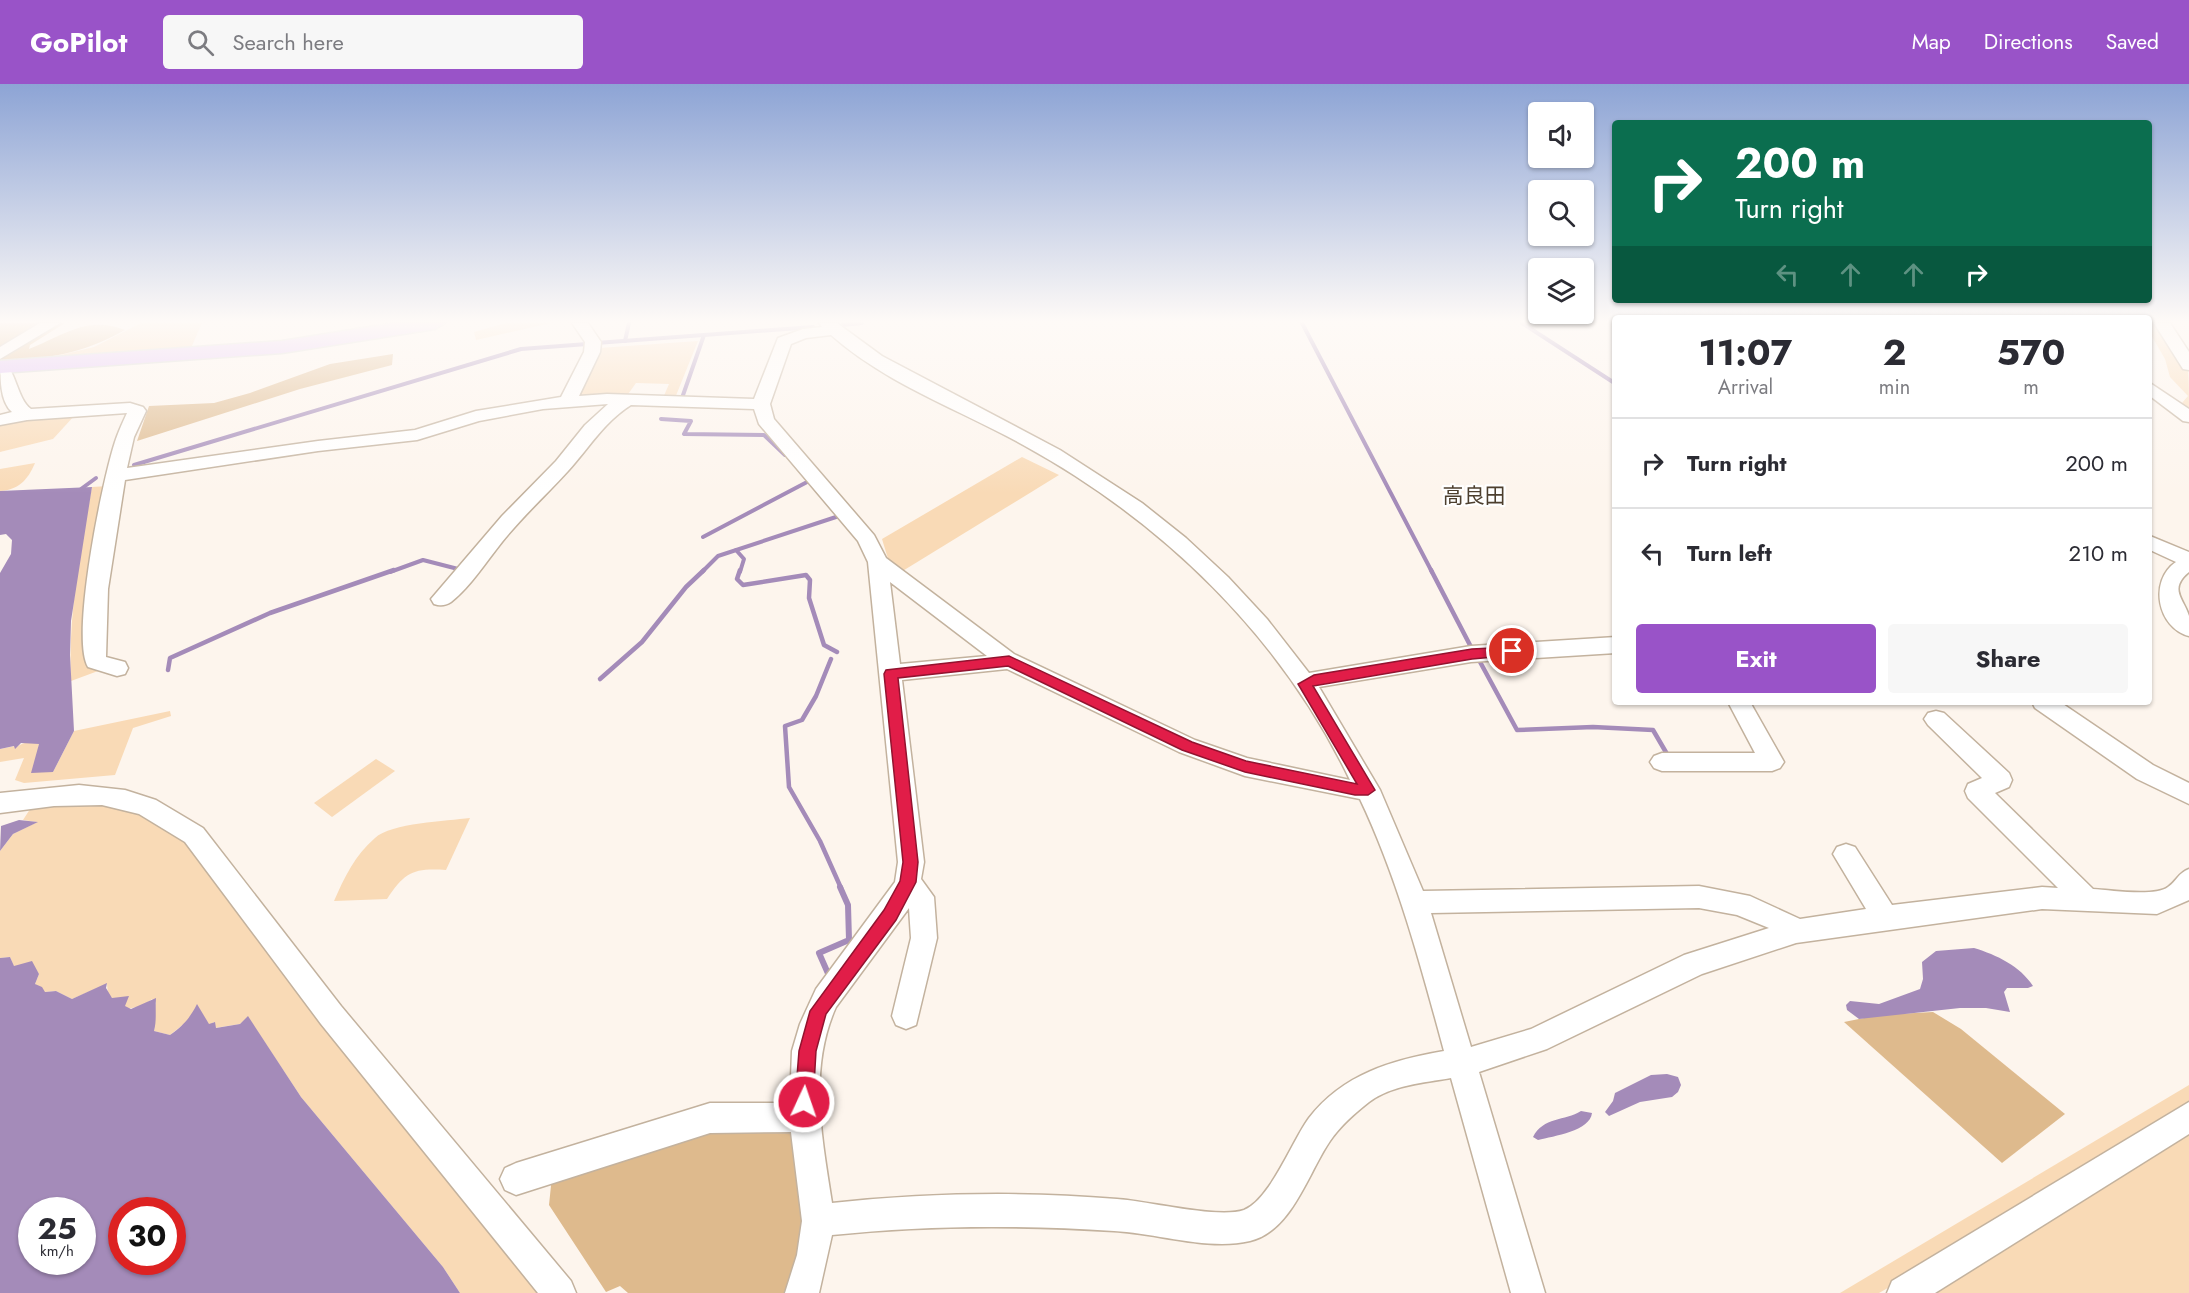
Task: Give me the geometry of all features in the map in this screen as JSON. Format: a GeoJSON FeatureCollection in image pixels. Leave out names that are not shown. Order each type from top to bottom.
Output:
{"type":"FeatureCollection","features":[{"type":"Feature","properties":{"kind":"street"},"geometry":{"type":"LineString","coordinates":[[6,379],[15,406],[27,415]]}},
{"type":"Feature","properties":{"kind":"street"},"geometry":{"type":"LineString","coordinates":[[567,402],[578,379]]}},
{"type":"Feature","properties":{"kind":"street"},"geometry":{"type":"LineString","coordinates":[[770,379],[761,404],[765,420],[867,539],[878,562],[910,862],[908,882],[890,915],[818,1011],[807,1051],[804,1117],[818,1221],[813,1255],[802,1293]]}},
{"type":"Feature","properties":{"kind":"street"},"geometry":{"type":"LineString","coordinates":[[913,379],[1051,452],[1136,508],[1171,535],[1237,597],[1305,684],[1368,790],[1414,902],[1528,1293]]}},
{"type":"Feature","properties":{"kind":"street"},"geometry":{"type":"LineString","coordinates":[[2152,389],[2189,417]]}},
{"type":"Feature","properties":{"kind":"street"},"geometry":{"type":"LineString","coordinates":[[441,599],[452,590],[503,527],[563,465],[607,411],[627,400]]}},
{"type":"Feature","properties":{"kind":"street"},"geometry":{"type":"LineString","coordinates":[[118,475],[417,435],[476,416],[567,402],[627,400],[761,404]]}},
{"type":"Feature","properties":{"kind":"street"},"geometry":{"type":"LineString","coordinates":[[0,420],[27,415],[135,408],[137,411],[123,445],[102,551],[94,644],[96,662],[117,668]]}},
{"type":"Feature","properties":{"kind":"street"},"geometry":{"type":"LineString","coordinates":[[2152,543],[2189,561],[2171,575],[2167,584],[2174,609],[2189,629]]}},
{"type":"Feature","properties":{"kind":"street"},"geometry":{"type":"LineString","coordinates":[[878,562],[1009,661],[1187,746],[1245,767],[1355,790],[1368,790]]}},
{"type":"Feature","properties":{"kind":"street"},"geometry":{"type":"LineString","coordinates":[[1305,684],[1314,680],[1472,654],[1612,645]]}},
{"type":"Feature","properties":{"kind":"street"},"geometry":{"type":"LineString","coordinates":[[891,674],[1009,661]]}},
{"type":"Feature","properties":{"kind":"street"},"geometry":{"type":"LineString","coordinates":[[1662,762],[1772,762],[1741,705]]}},
{"type":"Feature","properties":{"kind":"street"},"geometry":{"type":"LineString","coordinates":[[2047,705],[2145,772],[2189,794]]}},
{"type":"Feature","properties":{"kind":"street"},"geometry":{"type":"LineString","coordinates":[[1936,719],[2000,780],[1977,791],[2087,900]]}},
{"type":"Feature","properties":{"kind":"street"},"geometry":{"type":"LineString","coordinates":[[0,803],[70,794],[117,796],[141,803],[170,816],[194,835],[331,1015],[559,1293]]}},
{"type":"Feature","properties":{"kind":"street"},"geometry":{"type":"LineString","coordinates":[[1846,854],[1885,917]]}},
{"type":"Feature","properties":{"kind":"street"},"geometry":{"type":"LineString","coordinates":[[818,1221],[872,1215],[1005,1209],[1118,1215],[1223,1228],[1250,1226],[1272,1209],[1320,1129],[1334,1113],[1360,1092],[1398,1073],[1461,1062],[1537,1040],[1694,964],[1796,932],[1885,917],[2042,898],[2157,903],[2178,895],[2189,880]]}},
{"type":"Feature","properties":{"kind":"street"},"geometry":{"type":"LineString","coordinates":[[906,1016],[924,938],[921,897],[908,882]]}},
{"type":"Feature","properties":{"kind":"street"},"geometry":{"type":"LineString","coordinates":[[1414,902],[1699,897],[1732,902],[1766,913],[1796,932]]}},
{"type":"Feature","properties":{"kind":"street"},"geometry":{"type":"LineString","coordinates":[[516,1179],[710,1118],[804,1117]]}},
{"type":"Feature","properties":{"kind":"street"},"geometry":{"type":"LineString","coordinates":[[1904,1293],[2189,1117]]}},
{"type":"Feature","properties":{"kind":"shaded area"},"geometry":{"type":"Polygon","coordinates":[[[287,379],[337,379],[137,441],[149,406],[214,403],[287,379]]]}},
{"type":"Feature","properties":{"kind":"shaded area"},"geometry":{"type":"Polygon","coordinates":[[[584,379],[682,379],[675,398],[663,398],[669,384],[636,383],[626,397],[575,397],[584,379]]]}},
{"type":"Feature","properties":{"kind":"shaded area"},"geometry":{"type":"Polygon","coordinates":[[[2172,379],[2188,379],[2189,410],[2182,403],[2188,396],[2172,379]]]}},
{"type":"Feature","properties":{"kind":"shaded area"},"geometry":{"type":"Polygon","coordinates":[[[75,415],[53,439],[0,452],[0,423],[75,415]]]}},
{"type":"Feature","properties":{"kind":"shaded area"},"geometry":{"type":"Polygon","coordinates":[[[1022,457],[1059,475],[901,572],[889,562],[882,539],[1022,457]]]}},
{"type":"Feature","properties":{"kind":"shaded area"},"geometry":{"type":"Polygon","coordinates":[[[35,463],[22,483],[12,489],[0,491],[0,469],[35,463]]]}},
{"type":"Feature","properties":{"kind":"shaded area"},"geometry":{"type":"Polygon","coordinates":[[[108,486],[88,613],[86,661],[98,671],[71,681],[73,607],[92,487],[108,486]]]}},
{"type":"Feature","properties":{"kind":"shaded area"},"geometry":{"type":"Polygon","coordinates":[[[92,487],[71,621],[70,655],[74,731],[53,772],[31,773],[39,744],[21,743],[15,749],[14,746],[0,749],[0,573],[11,554],[12,540],[6,534],[0,535],[0,491],[92,487]]]}},
{"type":"Feature","properties":{"kind":"shaded area"},"geometry":{"type":"Polygon","coordinates":[[[170,711],[171,716],[133,728],[115,775],[24,783],[15,780],[24,758],[0,762],[0,749],[36,743],[39,744],[37,758],[53,772],[74,731],[170,711]]]}},
{"type":"Feature","properties":{"kind":"shaded area"},"geometry":{"type":"Polygon","coordinates":[[[376,759],[395,771],[332,817],[314,803],[376,759]]]}},
{"type":"Feature","properties":{"kind":"shaded area"},"geometry":{"type":"Polygon","coordinates":[[[74,799],[154,815],[181,836],[541,1293],[460,1293],[443,1267],[301,1097],[248,1017],[240,1024],[215,1028],[214,1022],[209,1025],[197,1005],[190,1019],[170,1035],[154,1031],[156,1003],[152,999],[143,1006],[126,1009],[120,998],[112,998],[108,995],[107,984],[72,999],[56,991],[44,992],[35,984],[39,974],[34,967],[14,967],[10,957],[0,958],[0,851],[13,834],[37,822],[23,820],[34,803],[74,799]]]}},
{"type":"Feature","properties":{"kind":"shaded area"},"geometry":{"type":"Polygon","coordinates":[[[470,818],[446,870],[425,870],[411,874],[399,883],[387,899],[334,901],[356,859],[375,838],[383,833],[406,826],[470,818]]]}},
{"type":"Feature","properties":{"kind":"shaded area"},"geometry":{"type":"Polygon","coordinates":[[[19,820],[38,822],[13,834],[0,851],[1,826],[19,820]]]}},
{"type":"Feature","properties":{"kind":"shaded area"},"geometry":{"type":"Polygon","coordinates":[[[1974,948],[2007,962],[2022,973],[2033,986],[2007,988],[2004,992],[2010,1012],[1986,1008],[1960,1008],[1859,1019],[1847,1010],[1846,1005],[1850,1001],[1879,1004],[1920,989],[1923,979],[1922,962],[1936,951],[1974,948]]]}},
{"type":"Feature","properties":{"kind":"shaded area"},"geometry":{"type":"Polygon","coordinates":[[[10,957],[14,966],[32,961],[39,974],[35,984],[42,987],[45,992],[56,991],[72,999],[107,983],[106,988],[112,998],[129,996],[125,1006],[131,1009],[156,998],[154,1031],[170,1035],[186,1021],[197,1004],[209,1024],[215,1022],[216,1028],[240,1024],[248,1016],[301,1097],[443,1267],[460,1293],[0,1293],[0,958],[10,957]]]}},
{"type":"Feature","properties":{"kind":"shaded area"},"geometry":{"type":"Polygon","coordinates":[[[1933,1012],[1961,1029],[2065,1114],[2002,1163],[1844,1022],[1879,1015],[1933,1012]]]}},
{"type":"Feature","properties":{"kind":"shaded area"},"geometry":{"type":"Polygon","coordinates":[[[1667,1074],[1678,1077],[1681,1085],[1672,1097],[1640,1102],[1609,1116],[1605,1112],[1613,1101],[1615,1093],[1651,1075],[1667,1074]]]}},
{"type":"Feature","properties":{"kind":"shaded area"},"geometry":{"type":"Polygon","coordinates":[[[2189,1085],[2189,1106],[1886,1289],[1879,1293],[1840,1293],[2189,1085]]]}},
{"type":"Feature","properties":{"kind":"shaded area"},"geometry":{"type":"Polygon","coordinates":[[[1581,1111],[1592,1113],[1590,1119],[1578,1128],[1538,1140],[1533,1137],[1542,1126],[1581,1111]]]}},
{"type":"Feature","properties":{"kind":"shaded area"},"geometry":{"type":"Polygon","coordinates":[[[796,1124],[804,1227],[786,1293],[628,1293],[620,1286],[606,1292],[549,1205],[552,1176],[697,1133],[796,1124]]]}},
{"type":"Feature","properties":{"kind":"shaded area"},"geometry":{"type":"Polygon","coordinates":[[[2189,1126],[2189,1293],[1919,1293],[2189,1126]]]}},
{"type":"Feature","properties":{"kind":"waterway"},"geometry":{"type":"LineString","coordinates":[[134,465],[420,379]]}},
{"type":"Feature","properties":{"kind":"waterway"},"geometry":{"type":"LineString","coordinates":[[685,398],[682,398],[688,379]]}},
{"type":"Feature","properties":{"kind":"waterway"},"geometry":{"type":"LineString","coordinates":[[1331,379],[1432,572]]}},
{"type":"Feature","properties":{"kind":"waterway"},"geometry":{"type":"LineString","coordinates":[[661,419],[691,421],[684,434],[764,435],[785,455]]}},
{"type":"Feature","properties":{"kind":"waterway"},"geometry":{"type":"LineString","coordinates":[[81,489],[96,478]]}},
{"type":"Feature","properties":{"kind":"waterway"},"geometry":{"type":"LineString","coordinates":[[703,537],[809,481],[807,479]]}},
{"type":"Feature","properties":{"kind":"waterway"},"geometry":{"type":"LineString","coordinates":[[736,550],[839,516]]}},
{"type":"Feature","properties":{"kind":"waterway"},"geometry":{"type":"LineString","coordinates":[[704,570],[718,556],[736,550]]}},
{"type":"Feature","properties":{"kind":"waterway"},"geometry":{"type":"LineString","coordinates":[[736,550],[744,559],[740,572]]}},
{"type":"Feature","properties":{"kind":"waterway"},"geometry":{"type":"LineString","coordinates":[[390,572],[423,560],[462,570]]}},
{"type":"Feature","properties":{"kind":"waterway"},"geometry":{"type":"LineString","coordinates":[[168,670],[170,658],[270,613],[394,570]]}},
{"type":"Feature","properties":{"kind":"waterway"},"geometry":{"type":"LineString","coordinates":[[600,679],[642,642],[686,587],[704,570]]}},
{"type":"Feature","properties":{"kind":"waterway"},"geometry":{"type":"LineString","coordinates":[[740,570],[737,579],[743,585],[806,575],[810,580],[809,598],[824,645],[837,652]]}},
{"type":"Feature","properties":{"kind":"waterway"},"geometry":{"type":"LineString","coordinates":[[1431,570],[1471,647]]}},
{"type":"Feature","properties":{"kind":"waterway"},"geometry":{"type":"LineString","coordinates":[[831,659],[816,696],[802,720],[785,726],[789,787],[820,841],[841,888]]}},
{"type":"Feature","properties":{"kind":"waterway"},"geometry":{"type":"LineString","coordinates":[[1479,660],[1517,730],[1593,727],[1653,730],[1667,754]]}},
{"type":"Feature","properties":{"kind":"waterway"},"geometry":{"type":"LineString","coordinates":[[830,978],[819,953],[849,940],[848,905],[840,887]]}},
{"type":"Feature","properties":{"kind":"district","name":"高良田"},"geometry":{"type":"Point","coordinates":[1474,496]}},
{"type":"Feature","properties":{"kind":"route"},"geometry":{"type":"LineString","coordinates":[[804,1102],[807,1051],[818,1011],[890,915],[908,882],[910,862],[891,674],[1009,661],[1187,746],[1245,767],[1355,790],[1368,790],[1346,748],[1305,684],[1314,680],[1472,654],[1512,651]]}}]}
